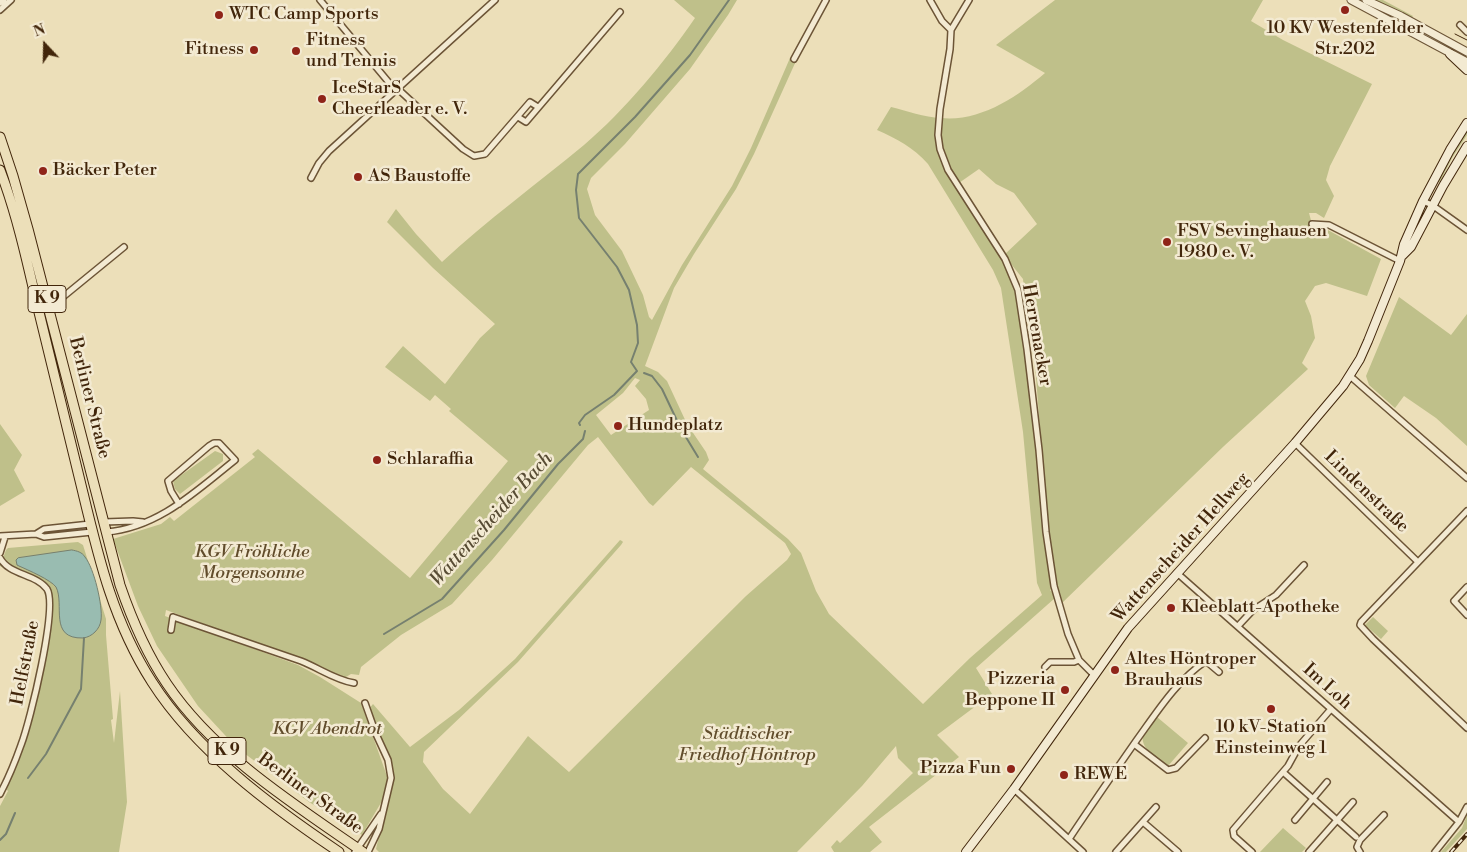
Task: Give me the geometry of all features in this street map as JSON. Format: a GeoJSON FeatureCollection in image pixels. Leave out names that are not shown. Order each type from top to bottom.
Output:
{"type":"FeatureCollection","features":[{"type":"Feature","properties":{"kind":"main road"},"geometry":{"type":"LineString","coordinates":[[1450,54],[1467,70]]}},
{"type":"Feature","properties":{"kind":"main road","name":"Wattenscheider Hellweg"},"geometry":{"type":"LineString","coordinates":[[966,852],[1014,789],[1128,628],[1295,443],[1334,398],[1350,376],[1368,341],[1401,258],[1404,244],[1423,201],[1467,123]]}},
{"type":"Feature","properties":{"kind":"main road","name":"Berliner Straße"},"geometry":{"type":"LineString","coordinates":[[0,137],[21,202],[120,584],[133,620],[152,660],[178,698],[198,722],[245,767],[358,851]]}},
{"type":"Feature","properties":{"kind":"main road","name":"Wattenscheider Hellweg"},"geometry":{"type":"LineString","coordinates":[[1401,258],[1411,247],[1432,205],[1467,146]]}},
{"type":"Feature","properties":{"kind":"main road","name":"Berliner Straße"},"geometry":{"type":"LineString","coordinates":[[0,170],[20,231],[91,528],[107,587],[117,615],[138,659],[170,707],[192,732],[241,779],[339,852]]}},
{"type":"Feature","properties":{"kind":"main road"},"geometry":{"type":"LineString","coordinates":[[91,528],[104,522]]}},
{"type":"Feature","properties":{"kind":"main road"},"geometry":{"type":"LineString","coordinates":[[91,528],[106,532]]}},
{"type":"Feature","properties":{"kind":"street"},"geometry":{"type":"LineString","coordinates":[[0,3],[4,0]]}},
{"type":"Feature","properties":{"kind":"street"},"geometry":{"type":"LineString","coordinates":[[0,10],[10,0]]}},
{"type":"Feature","properties":{"kind":"street"},"geometry":{"type":"LineString","coordinates":[[320,0],[397,90],[463,149],[474,156],[485,154],[530,102],[538,107]]}},
{"type":"Feature","properties":{"kind":"street"},"geometry":{"type":"LineString","coordinates":[[311,178],[319,163],[329,151],[495,0]]}},
{"type":"Feature","properties":{"kind":"street"},"geometry":{"type":"LineString","coordinates":[[794,59],[826,0]]}},
{"type":"Feature","properties":{"kind":"street"},"geometry":{"type":"LineString","coordinates":[[930,0],[942,21],[951,30]]}},
{"type":"Feature","properties":{"kind":"street","name":"Herrenacker"},"geometry":{"type":"LineString","coordinates":[[969,0],[951,30],[949,57],[940,109],[938,135],[940,149],[948,170],[1005,259],[1018,290],[1039,450],[1046,532],[1054,583],[1068,634],[1079,660],[1094,675]]}},
{"type":"Feature","properties":{"kind":"street"},"geometry":{"type":"LineString","coordinates":[[1351,0],[1467,62]]}},
{"type":"Feature","properties":{"kind":"street"},"geometry":{"type":"LineString","coordinates":[[1366,0],[1467,52]]}},
{"type":"Feature","properties":{"kind":"street"},"geometry":{"type":"LineString","coordinates":[[518,117],[526,122],[620,12]]}},
{"type":"Feature","properties":{"kind":"street"},"geometry":{"type":"LineString","coordinates":[[1460,25],[1467,32]]}},
{"type":"Feature","properties":{"kind":"street"},"geometry":{"type":"LineString","coordinates":[[1423,201],[1432,205],[1467,230]]}},
{"type":"Feature","properties":{"kind":"street"},"geometry":{"type":"LineString","coordinates":[[1312,224],[1329,225],[1401,258]]}},
{"type":"Feature","properties":{"kind":"street"},"geometry":{"type":"LineString","coordinates":[[48,304],[58,301],[124,247]]}},
{"type":"Feature","properties":{"kind":"street"},"geometry":{"type":"LineString","coordinates":[[1350,376],[1467,478]]}},
{"type":"Feature","properties":{"kind":"street"},"geometry":{"type":"LineString","coordinates":[[106,532],[134,528],[143,522],[160,517],[179,504],[235,460],[220,443],[214,443],[209,446],[168,481],[171,491],[179,504]]}},
{"type":"Feature","properties":{"kind":"street","name":"Lindenstraße"},"geometry":{"type":"LineString","coordinates":[[1295,443],[1418,562]]}},
{"type":"Feature","properties":{"kind":"street"},"geometry":{"type":"LineString","coordinates":[[1467,511],[1361,622],[1360,626],[1467,728]]}},
{"type":"Feature","properties":{"kind":"street"},"geometry":{"type":"LineString","coordinates":[[104,522],[143,522]]}},
{"type":"Feature","properties":{"kind":"street"},"geometry":{"type":"LineString","coordinates":[[0,553],[3,536],[36,534],[44,529],[91,528]]}},
{"type":"Feature","properties":{"kind":"street","name":"Helfstraße"},"geometry":{"type":"LineString","coordinates":[[0,558],[7,566],[41,583],[48,591],[50,600],[48,626],[28,724],[22,744],[0,794]]}},
{"type":"Feature","properties":{"kind":"street"},"geometry":{"type":"LineString","coordinates":[[1238,626],[1253,610],[1276,595],[1304,565]]}},
{"type":"Feature","properties":{"kind":"street","name":"Im Loh"},"geometry":{"type":"LineString","coordinates":[[1177,573],[1459,822]]}},
{"type":"Feature","properties":{"kind":"street"},"geometry":{"type":"LineString","coordinates":[[1467,587],[1454,601],[1467,615]]}},
{"type":"Feature","properties":{"kind":"street"},"geometry":{"type":"LineString","coordinates":[[171,630],[173,617],[301,661],[342,681],[354,684]]}},
{"type":"Feature","properties":{"kind":"street"},"geometry":{"type":"LineString","coordinates":[[1045,668],[1050,662],[1074,662],[1079,660]]}},
{"type":"Feature","properties":{"kind":"street"},"geometry":{"type":"LineString","coordinates":[[1069,839],[1175,687],[1192,670],[1206,661],[1220,672]]}},
{"type":"Feature","properties":{"kind":"street"},"geometry":{"type":"LineString","coordinates":[[365,704],[388,760],[391,778],[379,829],[368,852]]}},
{"type":"Feature","properties":{"kind":"street"},"geometry":{"type":"LineString","coordinates":[[1252,852],[1234,836],[1233,830],[1288,766],[1299,746],[1331,709]]}},
{"type":"Feature","properties":{"kind":"street"},"geometry":{"type":"LineString","coordinates":[[1134,744],[1168,770],[1176,768],[1205,738]]}},
{"type":"Feature","properties":{"kind":"street"},"geometry":{"type":"LineString","coordinates":[[1283,772],[1356,837]]}},
{"type":"Feature","properties":{"kind":"street"},"geometry":{"type":"LineString","coordinates":[[1295,820],[1327,782]]}},
{"type":"Feature","properties":{"kind":"street"},"geometry":{"type":"LineString","coordinates":[[1014,789],[1083,852]]}},
{"type":"Feature","properties":{"kind":"street"},"geometry":{"type":"LineString","coordinates":[[1309,852],[1353,802]]}},
{"type":"Feature","properties":{"kind":"street"},"geometry":{"type":"LineString","coordinates":[[1116,852],[1156,806]]}},
{"type":"Feature","properties":{"kind":"street"},"geometry":{"type":"LineString","coordinates":[[1436,852],[1459,822],[1467,807]]}},
{"type":"Feature","properties":{"kind":"street"},"geometry":{"type":"LineString","coordinates":[[358,851],[383,812]]}},
{"type":"Feature","properties":{"kind":"street"},"geometry":{"type":"LineString","coordinates":[[1360,852],[1357,847],[1360,840],[1384,815]]}},
{"type":"Feature","properties":{"kind":"street"},"geometry":{"type":"LineString","coordinates":[[1143,822],[1178,852]]}},
{"type":"Feature","properties":{"kind":"green space"},"geometry":{"type":"Polygon","coordinates":[[[674,0],[737,0],[690,69],[625,144],[591,178],[587,189],[595,215],[622,251],[643,295],[649,317],[652,320],[682,265],[732,186],[751,148],[790,58],[796,61],[736,189],[674,288],[645,366],[658,372],[667,381],[687,424],[706,452],[709,460],[703,469],[788,539],[801,553],[816,591],[829,614],[923,704],[970,658],[1042,595],[1037,583],[1023,432],[1001,288],[993,270],[928,164],[904,144],[877,130],[891,107],[916,114],[956,118],[984,112],[1010,99],[1045,73],[996,45],[1055,0],[1263,0],[1251,21],[1283,40],[1372,84],[1330,166],[1326,180],[1334,196],[1324,218],[1316,213],[1309,213],[1317,233],[1326,229],[1381,259],[1367,296],[1326,283],[1315,286],[1305,301],[1311,316],[1315,338],[1302,363],[1308,369],[1224,446],[1062,603],[1057,593],[1047,521],[1036,377],[1029,320],[1033,319],[1029,305],[1025,300],[1023,279],[1004,255],[1037,224],[1014,193],[996,184],[979,169],[956,185],[1010,274],[1020,309],[1046,546],[1053,588],[1050,590],[1055,595],[1055,598],[976,668],[992,694],[937,735],[959,757],[869,827],[882,842],[870,852],[834,852],[831,847],[837,840],[840,843],[913,773],[898,758],[896,746],[862,786],[797,852],[379,852],[376,849],[393,777],[387,755],[368,710],[373,704],[410,747],[459,710],[515,659],[620,540],[623,542],[518,662],[424,752],[423,762],[443,789],[470,814],[528,736],[569,772],[746,596],[787,560],[791,554],[785,543],[691,467],[653,506],[598,437],[588,445],[492,560],[452,604],[401,635],[361,667],[359,675],[351,674],[341,680],[316,665],[166,610],[165,616],[298,665],[361,703],[388,779],[382,801],[362,835],[309,802],[236,747],[198,706],[157,646],[138,606],[113,539],[161,524],[170,517],[174,521],[255,457],[252,454],[258,449],[410,578],[508,461],[449,411],[451,409],[435,395],[430,401],[385,367],[403,346],[445,384],[480,338],[495,324],[433,268],[387,222],[396,209],[442,262],[477,231],[584,145],[614,117],[670,52],[695,18],[674,0]],[[635,378],[623,393],[596,415],[611,435],[649,410],[646,399],[635,386],[640,380],[635,378]]]}},
{"type":"Feature","properties":{"kind":"green space"},"geometry":{"type":"Polygon","coordinates":[[[1375,0],[1383,0],[1413,16],[1412,18],[1375,0]]]}},
{"type":"Feature","properties":{"kind":"green space"},"geometry":{"type":"Polygon","coordinates":[[[1467,130],[1467,135],[1452,158],[1440,182],[1437,181],[1467,130]]]}},
{"type":"Feature","properties":{"kind":"green space"},"geometry":{"type":"Polygon","coordinates":[[[1399,297],[1451,335],[1467,314],[1467,446],[1436,418],[1404,396],[1395,408],[1369,385],[1366,376],[1399,297]]]}},
{"type":"Feature","properties":{"kind":"green space"},"geometry":{"type":"Polygon","coordinates":[[[0,424],[22,455],[14,470],[25,491],[0,506],[0,424]]]}},
{"type":"Feature","properties":{"kind":"green space"},"geometry":{"type":"Polygon","coordinates":[[[215,451],[223,454],[223,461],[180,494],[175,489],[173,481],[215,451]]]}},
{"type":"Feature","properties":{"kind":"green space"},"geometry":{"type":"Polygon","coordinates":[[[78,542],[83,545],[106,619],[113,719],[111,720],[114,743],[120,691],[127,802],[119,852],[0,852],[0,806],[8,791],[6,789],[42,653],[46,626],[46,604],[43,590],[40,586],[0,566],[8,548],[78,542]]]}},
{"type":"Feature","properties":{"kind":"green space"},"geometry":{"type":"Polygon","coordinates":[[[1373,617],[1388,631],[1381,639],[1365,625],[1373,617]]]}},
{"type":"Feature","properties":{"kind":"green space"},"geometry":{"type":"Polygon","coordinates":[[[1157,717],[1188,743],[1168,766],[1147,750],[1143,741],[1145,732],[1157,717]]]}},
{"type":"Feature","properties":{"kind":"green space"},"geometry":{"type":"Polygon","coordinates":[[[1467,815],[1467,829],[1446,852],[1441,852],[1462,828],[1467,815]]]}},
{"type":"Feature","properties":{"kind":"green space"},"geometry":{"type":"Polygon","coordinates":[[[1283,828],[1306,848],[1302,852],[1260,852],[1283,828]]]}},
{"type":"Feature","properties":{"kind":"water"},"geometry":{"type":"Polygon","coordinates":[[[72,550],[82,554],[88,562],[95,578],[101,606],[99,626],[92,634],[83,638],[72,637],[65,633],[61,627],[56,587],[44,578],[17,565],[16,560],[18,558],[72,550]]]}},
{"type":"Feature","properties":{"kind":"waterway","name":"Wattenscheider Bach"},"geometry":{"type":"LineString","coordinates":[[580,425],[579,423],[585,415],[614,395],[637,371],[631,362],[638,343],[637,325],[629,290],[617,267],[579,218],[576,190],[578,174],[635,117],[690,55],[729,0]]}},
{"type":"Feature","properties":{"kind":"waterway"},"geometry":{"type":"LineString","coordinates":[[644,373],[652,376],[662,389],[681,429],[698,457]]}},
{"type":"Feature","properties":{"kind":"waterway","name":"Wattenscheider Bach"},"geometry":{"type":"LineString","coordinates":[[384,634],[442,599],[504,530],[558,464],[583,439],[585,431]]}},
{"type":"Feature","properties":{"kind":"waterway"},"geometry":{"type":"LineString","coordinates":[[28,778],[46,754],[81,689],[84,638]]}},
{"type":"Feature","properties":{"kind":"waterway"},"geometry":{"type":"LineString","coordinates":[[0,840],[6,834],[15,813]]}},
{"type":"Feature","properties":{"kind":"tram line"},"geometry":{"type":"LineString","coordinates":[[1455,34],[1467,40]]}},
{"type":"Feature","properties":{"kind":"railway"},"geometry":{"type":"LineString","coordinates":[[1451,852],[1467,834]]}},
{"type":"Feature","properties":{"kind":"place","name":"10 KV Westenfelder Str.202"},"geometry":{"type":"Point","coordinates":[1345,10]}},
{"type":"Feature","properties":{"kind":"place","name":"WTC Camp Sports"},"geometry":{"type":"Point","coordinates":[219,15]}},
{"type":"Feature","properties":{"kind":"place","name":"Fitness"},"geometry":{"type":"Point","coordinates":[254,50]}},
{"type":"Feature","properties":{"kind":"place","name":"Fitness und Tennis"},"geometry":{"type":"Point","coordinates":[296,51]}},
{"type":"Feature","properties":{"kind":"place","name":"IceStarS Cheerleader e. V."},"geometry":{"type":"Point","coordinates":[322,99]}},
{"type":"Feature","properties":{"kind":"place","name":"Bäcker Peter"},"geometry":{"type":"Point","coordinates":[43,171]}},
{"type":"Feature","properties":{"kind":"place","name":"AS Baustoffe"},"geometry":{"type":"Point","coordinates":[358,177]}},
{"type":"Feature","properties":{"kind":"place","name":"FSV Sevinghausen 1980 e. V."},"geometry":{"type":"Point","coordinates":[1167,242]}},
{"type":"Feature","properties":{"kind":"place","name":"Hundeplatz"},"geometry":{"type":"Point","coordinates":[618,426]}},
{"type":"Feature","properties":{"kind":"place","name":"Schlaraffia"},"geometry":{"type":"Point","coordinates":[377,460]}},
{"type":"Feature","properties":{"kind":"place","name":"Kleeblatt-Apotheke"},"geometry":{"type":"Point","coordinates":[1171,608]}},
{"type":"Feature","properties":{"kind":"place","name":"Altes Höntroper Brauhaus"},"geometry":{"type":"Point","coordinates":[1115,670]}},
{"type":"Feature","properties":{"kind":"place","name":"Pizzeria Beppone II"},"geometry":{"type":"Point","coordinates":[1065,690]}},
{"type":"Feature","properties":{"kind":"place","name":"10 kV-Station Einsteinweg 1"},"geometry":{"type":"Point","coordinates":[1271,709]}},
{"type":"Feature","properties":{"kind":"place","name":"Pizza Fun"},"geometry":{"type":"Point","coordinates":[1011,769]}},
{"type":"Feature","properties":{"kind":"place","name":"REWE"},"geometry":{"type":"Point","coordinates":[1064,775]}},
{"type":"Feature","properties":{"kind":"park label","name":"KGV Fröhliche Morgensonne"},"geometry":{"type":"Point","coordinates":[252,563]}},
{"type":"Feature","properties":{"kind":"park label","name":"KGV Abendrot"},"geometry":{"type":"Point","coordinates":[327,730]}},
{"type":"Feature","properties":{"kind":"park label","name":"Städtischer Friedhof Höntrop"},"geometry":{"type":"Point","coordinates":[747,745]}}]}
